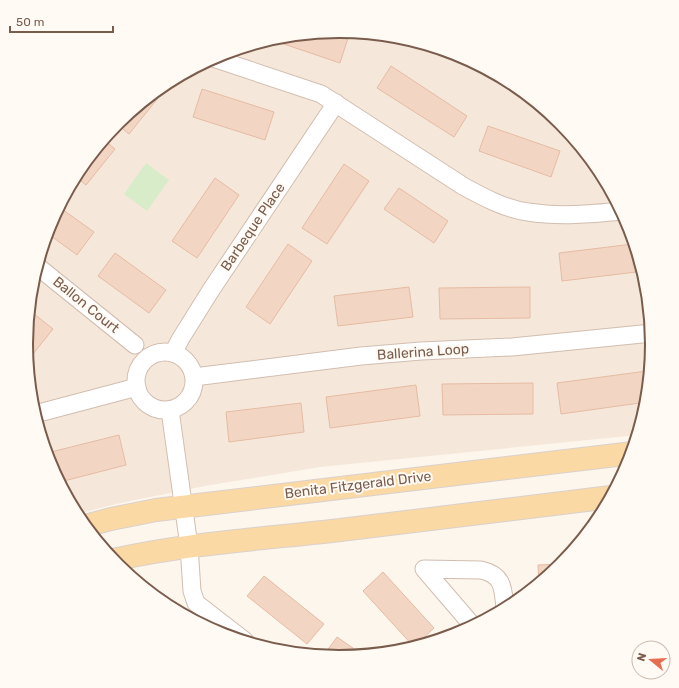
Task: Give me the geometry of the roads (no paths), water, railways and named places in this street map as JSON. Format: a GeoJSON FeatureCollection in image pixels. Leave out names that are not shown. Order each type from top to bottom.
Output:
{"type":"FeatureCollection","features":[{"type":"Feature","properties":{"kind":"main road","name":"Benita Fitzgerald Drive"},"geometry":{"type":"LineString","coordinates":[[92,524],[118,517],[183,506],[626,454]]}},
{"type":"Feature","properties":{"kind":"main road"},"geometry":{"type":"LineString","coordinates":[[121,558],[189,546],[463,516],[604,498]]}},
{"type":"Feature","properties":{"kind":"street"},"geometry":{"type":"LineString","coordinates":[[222,61],[312,90],[336,103],[463,186],[501,205],[527,212],[547,214],[616,211]]}},
{"type":"Feature","properties":{"kind":"street","name":"Barbeque Place"},"geometry":{"type":"LineString","coordinates":[[173,354],[181,338],[211,290],[336,103]]}},
{"type":"Feature","properties":{"kind":"street","name":"Ballon Court"},"geometry":{"type":"LineString","coordinates":[[42,270],[135,345]]}},
{"type":"Feature","properties":{"kind":"street","name":"Ballerina Loop"},"geometry":{"type":"LineString","coordinates":[[194,377],[361,356],[420,351],[512,347],[645,334]]}},
{"type":"Feature","properties":{"kind":"street"},"geometry":{"type":"LineString","coordinates":[[161,353],[173,354],[181,357],[187,362],[194,377],[194,386],[188,399],[178,407],[170,410],[161,410],[152,407],[145,402],[136,387],[138,370],[143,363],[149,357],[161,353]]}},
{"type":"Feature","properties":{"kind":"street"},"geometry":{"type":"LineString","coordinates":[[41,412],[136,387]]}},
{"type":"Feature","properties":{"kind":"street"},"geometry":{"type":"LineString","coordinates":[[170,410],[189,546],[192,585],[196,603],[231,630]]}},
{"type":"Feature","properties":{"kind":"street"},"geometry":{"type":"LineString","coordinates":[[469,622],[424,568],[481,570],[489,572],[499,579],[502,586],[504,602]]}}]}
